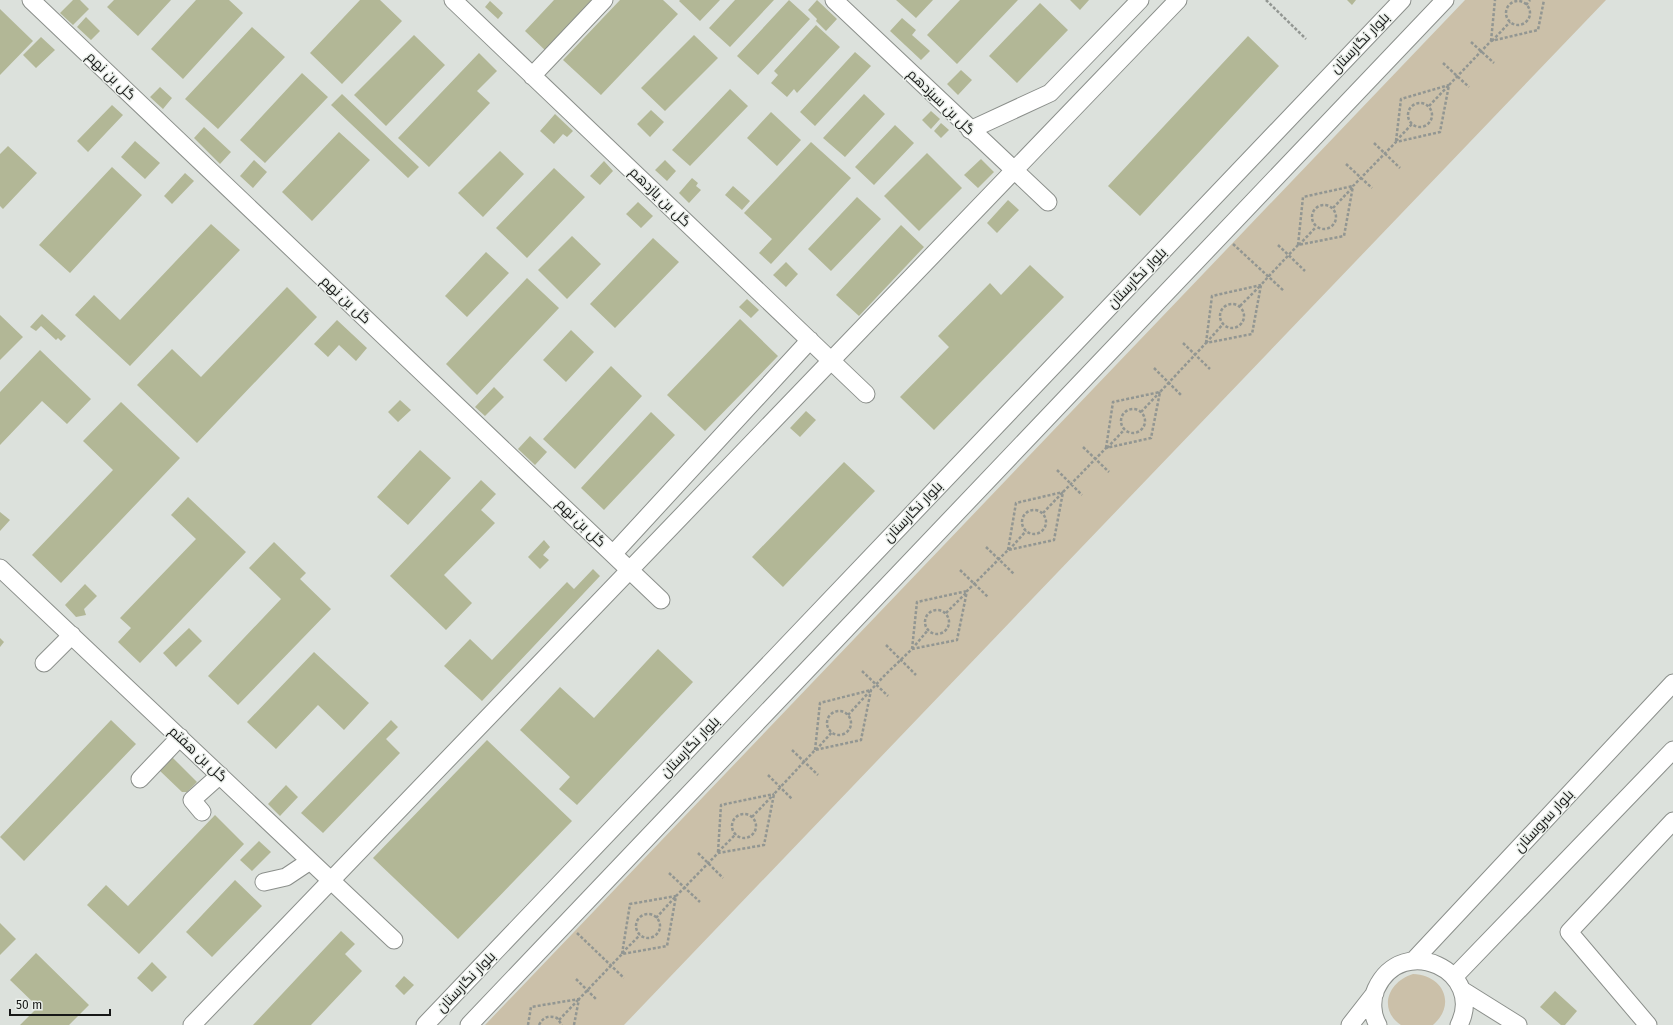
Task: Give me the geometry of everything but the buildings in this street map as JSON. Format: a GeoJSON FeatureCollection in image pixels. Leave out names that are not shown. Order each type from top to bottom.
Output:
{"type":"FeatureCollection","features":[{"type":"Feature","properties":{"kind":"street","name":"گل بن نهم"},"geometry":{"type":"LineString","coordinates":[[31,0],[661,600]]}},
{"type":"Feature","properties":{"kind":"street","name":"گل بن یازدهم"},"geometry":{"type":"LineString","coordinates":[[453,0],[866,394]]}},
{"type":"Feature","properties":{"kind":"street"},"geometry":{"type":"LineString","coordinates":[[532,76],[604,0]]}},
{"type":"Feature","properties":{"kind":"street","name":"گل بن سیزدهم"},"geometry":{"type":"LineString","coordinates":[[834,0],[1048,202]]}},
{"type":"Feature","properties":{"kind":"street"},"geometry":{"type":"LineString","coordinates":[[970,130],[1050,93],[1140,0]]}},
{"type":"Feature","properties":{"kind":"street"},"geometry":{"type":"LineString","coordinates":[[192,1025],[332,882],[1178,0]]}},
{"type":"Feature","properties":{"kind":"street","name":"بلوار نگارستان"},"geometry":{"type":"LineString","coordinates":[[425,1025],[1402,0]]}},
{"type":"Feature","properties":{"kind":"street"},"geometry":{"type":"LineString","coordinates":[[469,1025],[1445,0]]}},
{"type":"Feature","properties":{"kind":"street"},"geometry":{"type":"LineString","coordinates":[[613,554],[810,340]]}},
{"type":"Feature","properties":{"kind":"street","name":"گل بن هفتم"},"geometry":{"type":"LineString","coordinates":[[0,568],[394,940]]}},
{"type":"Feature","properties":{"kind":"street"},"geometry":{"type":"LineString","coordinates":[[44,663],[72,635]]}},
{"type":"Feature","properties":{"kind":"street","name":"بلوار سروستان"},"geometry":{"type":"LineString","coordinates":[[1414,960],[1673,683]]}},
{"type":"Feature","properties":{"kind":"street"},"geometry":{"type":"LineString","coordinates":[[140,779],[180,737]]}},
{"type":"Feature","properties":{"kind":"street"},"geometry":{"type":"LineString","coordinates":[[1458,984],[1673,750]]}},
{"type":"Feature","properties":{"kind":"street"},"geometry":{"type":"LineString","coordinates":[[202,812],[192,800],[220,775]]}},
{"type":"Feature","properties":{"kind":"street"},"geometry":{"type":"LineString","coordinates":[[1648,1025],[1569,932],[1673,821]]}},
{"type":"Feature","properties":{"kind":"street"},"geometry":{"type":"LineString","coordinates":[[264,882],[286,878],[310,861]]}},
{"type":"Feature","properties":{"kind":"street"},"geometry":{"type":"LineString","coordinates":[[1378,1025],[1373,1008],[1375,993],[1380,980],[1389,970],[1401,963],[1414,960],[1429,961],[1443,967],[1458,984],[1518,1025]]}},
{"type":"Feature","properties":{"kind":"street"},"geometry":{"type":"LineString","coordinates":[[1458,984],[1464,1005],[1462,1019],[1459,1025]]}},
{"type":"Feature","properties":{"kind":"street"},"geometry":{"type":"LineString","coordinates":[[1350,1025],[1375,993]]}},
{"type":"Feature","properties":{"kind":"path"},"geometry":{"type":"LineString","coordinates":[[1266,0],[1306,39]]}},
{"type":"Feature","properties":{"kind":"path"},"geometry":{"type":"LineString","coordinates":[[1491,42],[1495,0]]}},
{"type":"Feature","properties":{"kind":"path"},"geometry":{"type":"LineString","coordinates":[[1526,4],[1530,0]]}},
{"type":"Feature","properties":{"kind":"path"},"geometry":{"type":"LineString","coordinates":[[1491,42],[1538,30],[1544,0]]}},
{"type":"Feature","properties":{"kind":"path"},"geometry":{"type":"LineString","coordinates":[[1516,2],[1526,4],[1530,14],[1527,21],[1520,25],[1510,22],[1506,13],[1509,6],[1516,2]]}},
{"type":"Feature","properties":{"kind":"path"},"geometry":{"type":"LineString","coordinates":[[1429,106],[1510,22]]}},
{"type":"Feature","properties":{"kind":"path"},"geometry":{"type":"LineString","coordinates":[[1471,42],[1494,63]]}},
{"type":"Feature","properties":{"kind":"path"},"geometry":{"type":"LineString","coordinates":[[1443,63],[1469,87]]}},
{"type":"Feature","properties":{"kind":"path"},"geometry":{"type":"LineString","coordinates":[[1396,142],[1440,132],[1449,85]]}},
{"type":"Feature","properties":{"kind":"path"},"geometry":{"type":"LineString","coordinates":[[1396,142],[1401,99],[1449,85]]}},
{"type":"Feature","properties":{"kind":"path"},"geometry":{"type":"LineString","coordinates":[[1419,102],[1426,103],[1429,106],[1433,114],[1430,122],[1424,126],[1412,124],[1409,120],[1408,113],[1412,106],[1419,102]]}},
{"type":"Feature","properties":{"kind":"path"},"geometry":{"type":"LineString","coordinates":[[1333,208],[1412,124]]}},
{"type":"Feature","properties":{"kind":"path"},"geometry":{"type":"LineString","coordinates":[[1374,143],[1400,168]]}},
{"type":"Feature","properties":{"kind":"path"},"geometry":{"type":"LineString","coordinates":[[1346,164],[1372,188]]}},
{"type":"Feature","properties":{"kind":"path"},"geometry":{"type":"LineString","coordinates":[[1298,245],[1344,236],[1354,186]]}},
{"type":"Feature","properties":{"kind":"path"},"geometry":{"type":"LineString","coordinates":[[1298,245],[1303,197],[1354,186]]}},
{"type":"Feature","properties":{"kind":"path"},"geometry":{"type":"LineString","coordinates":[[1325,205],[1333,208],[1337,220],[1333,227],[1325,230],[1316,227],[1312,217],[1314,210],[1325,205]]}},
{"type":"Feature","properties":{"kind":"path"},"geometry":{"type":"LineString","coordinates":[[1240,306],[1316,227]]}},
{"type":"Feature","properties":{"kind":"path"},"geometry":{"type":"LineString","coordinates":[[1222,234],[1284,291]]}},
{"type":"Feature","properties":{"kind":"path"},"geometry":{"type":"LineString","coordinates":[[1278,245],[1305,271]]}},
{"type":"Feature","properties":{"kind":"path"},"geometry":{"type":"LineString","coordinates":[[1206,343],[1252,334],[1261,285]]}},
{"type":"Feature","properties":{"kind":"path"},"geometry":{"type":"LineString","coordinates":[[1206,343],[1212,296],[1261,285]]}},
{"type":"Feature","properties":{"kind":"path"},"geometry":{"type":"LineString","coordinates":[[1229,304],[1240,306],[1244,314],[1244,320],[1240,325],[1233,328],[1224,324],[1220,315],[1222,308],[1229,304]]}},
{"type":"Feature","properties":{"kind":"path"},"geometry":{"type":"LineString","coordinates":[[1141,412],[1224,324]]}},
{"type":"Feature","properties":{"kind":"path"},"geometry":{"type":"LineString","coordinates":[[1183,343],[1210,369]]}},
{"type":"Feature","properties":{"kind":"path"},"geometry":{"type":"LineString","coordinates":[[1154,368],[1181,394]]}},
{"type":"Feature","properties":{"kind":"path"},"geometry":{"type":"LineString","coordinates":[[1106,448],[1151,438],[1160,392]]}},
{"type":"Feature","properties":{"kind":"path"},"geometry":{"type":"LineString","coordinates":[[1106,448],[1113,402],[1160,392]]}},
{"type":"Feature","properties":{"kind":"path"},"geometry":{"type":"LineString","coordinates":[[1132,409],[1141,412],[1145,421],[1142,429],[1131,433],[1124,430],[1120,419],[1125,411],[1132,409]]}},
{"type":"Feature","properties":{"kind":"path"},"geometry":{"type":"LineString","coordinates":[[1043,513],[1124,430]]}},
{"type":"Feature","properties":{"kind":"path"},"geometry":{"type":"LineString","coordinates":[[1083,447],[1109,472]]}},
{"type":"Feature","properties":{"kind":"path"},"geometry":{"type":"LineString","coordinates":[[1058,470],[1082,495]]}},
{"type":"Feature","properties":{"kind":"path"},"geometry":{"type":"LineString","coordinates":[[1008,550],[1054,540],[1063,492]]}},
{"type":"Feature","properties":{"kind":"path"},"geometry":{"type":"LineString","coordinates":[[1008,550],[1016,503],[1063,492]]}},
{"type":"Feature","properties":{"kind":"path"},"geometry":{"type":"LineString","coordinates":[[1036,509],[1043,513],[1047,520],[1045,528],[1035,534],[1026,531],[1022,521],[1025,514],[1036,509]]}},
{"type":"Feature","properties":{"kind":"path"},"geometry":{"type":"LineString","coordinates":[[946,613],[1026,531]]}},
{"type":"Feature","properties":{"kind":"path"},"geometry":{"type":"LineString","coordinates":[[986,547],[1014,574]]}},
{"type":"Feature","properties":{"kind":"path"},"geometry":{"type":"LineString","coordinates":[[960,570],[988,597]]}},
{"type":"Feature","properties":{"kind":"path"},"geometry":{"type":"LineString","coordinates":[[912,649],[957,640],[967,592]]}},
{"type":"Feature","properties":{"kind":"path"},"geometry":{"type":"LineString","coordinates":[[912,649],[916,602],[967,592]]}},
{"type":"Feature","properties":{"kind":"path"},"geometry":{"type":"LineString","coordinates":[[934,610],[946,613],[950,624],[946,631],[935,634],[928,630],[925,622],[928,614],[934,610]]}},
{"type":"Feature","properties":{"kind":"path"},"geometry":{"type":"LineString","coordinates":[[848,715],[876,685],[902,661],[928,630]]}},
{"type":"Feature","properties":{"kind":"path"},"geometry":{"type":"LineString","coordinates":[[886,645],[916,675]]}},
{"type":"Feature","properties":{"kind":"path"},"geometry":{"type":"LineString","coordinates":[[862,671],[888,696]]}},
{"type":"Feature","properties":{"kind":"path"},"geometry":{"type":"LineString","coordinates":[[815,750],[861,740],[871,690]]}},
{"type":"Feature","properties":{"kind":"path"},"geometry":{"type":"LineString","coordinates":[[815,750],[820,703],[871,690]]}},
{"type":"Feature","properties":{"kind":"path"},"geometry":{"type":"LineString","coordinates":[[841,711],[848,715],[851,722],[849,730],[842,735],[832,732],[827,724],[830,716],[834,712],[841,711]]}},
{"type":"Feature","properties":{"kind":"path"},"geometry":{"type":"LineString","coordinates":[[752,817],[832,732]]}},
{"type":"Feature","properties":{"kind":"path"},"geometry":{"type":"LineString","coordinates":[[792,750],[818,775]]}},
{"type":"Feature","properties":{"kind":"path"},"geometry":{"type":"LineString","coordinates":[[768,775],[792,799]]}},
{"type":"Feature","properties":{"kind":"path"},"geometry":{"type":"LineString","coordinates":[[718,853],[764,845],[774,794]]}},
{"type":"Feature","properties":{"kind":"path"},"geometry":{"type":"LineString","coordinates":[[718,853],[721,805],[774,794]]}},
{"type":"Feature","properties":{"kind":"path"},"geometry":{"type":"LineString","coordinates":[[743,814],[752,817],[756,826],[754,833],[747,838],[736,834],[732,827],[736,816],[743,814]]}},
{"type":"Feature","properties":{"kind":"path"},"geometry":{"type":"LineString","coordinates":[[656,918],[736,834]]}},
{"type":"Feature","properties":{"kind":"path"},"geometry":{"type":"LineString","coordinates":[[698,853],[723,878]]}},
{"type":"Feature","properties":{"kind":"path"},"geometry":{"type":"LineString","coordinates":[[668,873],[700,902]]}},
{"type":"Feature","properties":{"kind":"path"},"geometry":{"type":"LineString","coordinates":[[622,954],[666,946],[676,896]]}},
{"type":"Feature","properties":{"kind":"path"},"geometry":{"type":"LineString","coordinates":[[622,954],[630,904],[676,896]]}},
{"type":"Feature","properties":{"kind":"path"},"geometry":{"type":"LineString","coordinates":[[649,914],[656,918],[659,925],[658,932],[655,936],[647,938],[640,934],[636,927],[638,919],[649,914]]}},
{"type":"Feature","properties":{"kind":"path"},"geometry":{"type":"LineString","coordinates":[[566,923],[624,978]]}},
{"type":"Feature","properties":{"kind":"path"},"geometry":{"type":"LineString","coordinates":[[559,1020],[640,934]]}},
{"type":"Feature","properties":{"kind":"path"},"geometry":{"type":"LineString","coordinates":[[576,979],[597,1000]]}},
{"type":"Feature","properties":{"kind":"path"},"geometry":{"type":"LineString","coordinates":[[528,1025],[530,1007],[579,998]]}},
{"type":"Feature","properties":{"kind":"path"},"geometry":{"type":"LineString","coordinates":[[574,1025],[579,998]]}},
{"type":"Feature","properties":{"kind":"path"},"geometry":{"type":"LineString","coordinates":[[539,1025],[541,1020],[548,1016],[559,1020],[562,1025]]}},
{"type":"Feature","properties":{"kind":"shaded area"},"geometry":{"type":"Polygon","coordinates":[[[1465,0],[1606,0],[624,1025],[485,1025],[1465,0]]]}},
{"type":"Feature","properties":{"kind":"shaded area"},"geometry":{"type":"Polygon","coordinates":[[[1413,974],[1432,979],[1439,985],[1443,992],[1445,1000],[1444,1008],[1440,1017],[1433,1025],[1401,1025],[1394,1019],[1389,1011],[1389,996],[1392,989],[1405,978],[1413,974]]]}}]}
